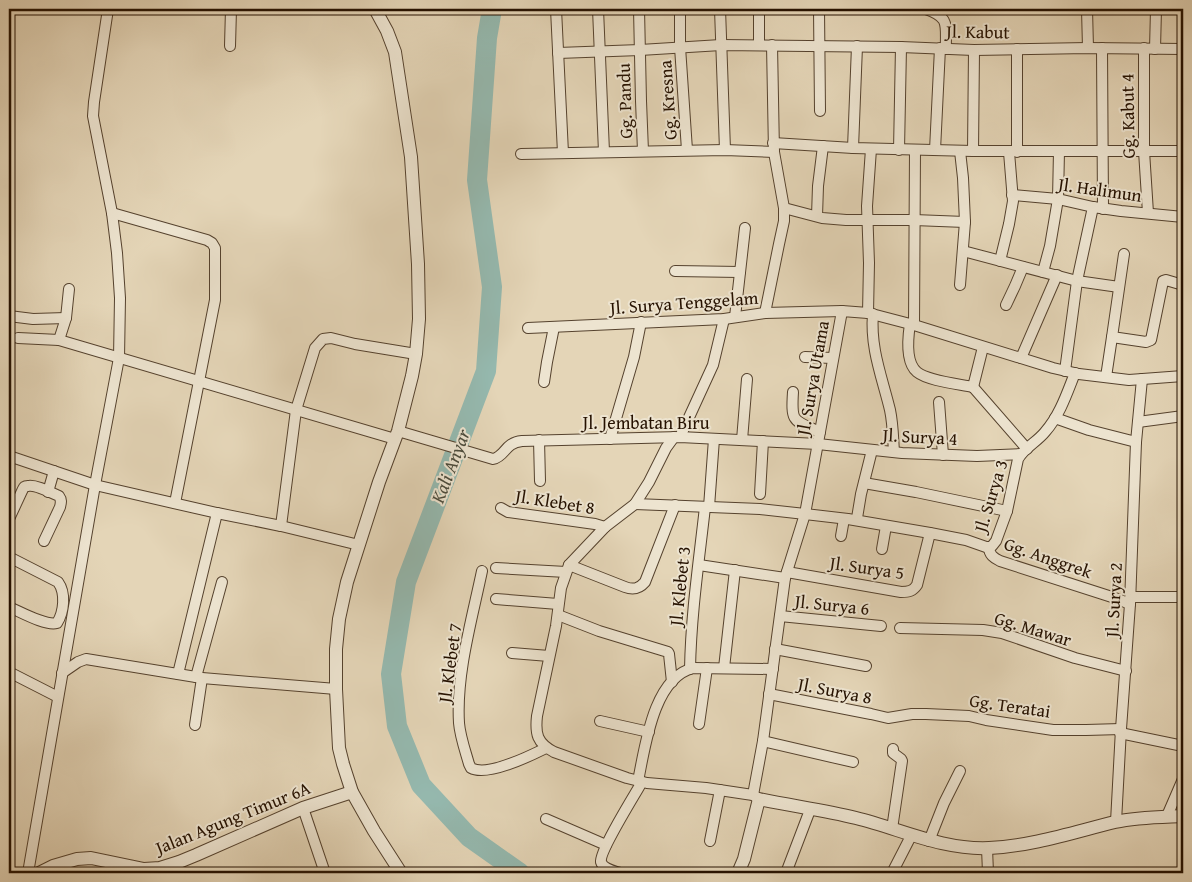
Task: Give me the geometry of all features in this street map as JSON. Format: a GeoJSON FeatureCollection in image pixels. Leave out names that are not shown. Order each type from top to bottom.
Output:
{"type":"FeatureCollection","features":[{"type":"Feature","properties":{"kind":"street"},"geometry":{"type":"LineString","coordinates":[[28,873],[95,485],[119,358],[120,298],[117,253],[112,213],[93,116],[108,9]]}},
{"type":"Feature","properties":{"kind":"street"},"geometry":{"type":"LineString","coordinates":[[230,46],[231,9]]}},
{"type":"Feature","properties":{"kind":"street"},"geometry":{"type":"LineString","coordinates":[[375,9],[387,31],[394,52],[411,157],[418,264],[416,354],[396,435],[347,582],[339,619],[336,649],[336,689],[339,748],[352,792],[401,873]]}},
{"type":"Feature","properties":{"kind":"street"},"geometry":{"type":"LineString","coordinates":[[556,9],[563,153]]}},
{"type":"Feature","properties":{"kind":"street"},"geometry":{"type":"LineString","coordinates":[[598,9],[604,152]]}},
{"type":"Feature","properties":{"kind":"street","name":"Gg. Pandu"},"geometry":{"type":"LineString","coordinates":[[639,9],[643,151]]}},
{"type":"Feature","properties":{"kind":"street","name":"Gg. Kresna"},"geometry":{"type":"LineString","coordinates":[[680,9],[680,47],[687,150]]}},
{"type":"Feature","properties":{"kind":"street"},"geometry":{"type":"LineString","coordinates":[[720,9],[725,150]]}},
{"type":"Feature","properties":{"kind":"street"},"geometry":{"type":"LineString","coordinates":[[758,9],[759,45]]}},
{"type":"Feature","properties":{"kind":"street"},"geometry":{"type":"LineString","coordinates":[[819,9],[820,111]]}},
{"type":"Feature","properties":{"kind":"street"},"geometry":{"type":"LineString","coordinates":[[926,9],[943,17],[945,24],[935,150]]}},
{"type":"Feature","properties":{"kind":"street"},"geometry":{"type":"LineString","coordinates":[[1087,9],[1088,48]]}},
{"type":"Feature","properties":{"kind":"street"},"geometry":{"type":"LineString","coordinates":[[1156,9],[1156,48]]}},
{"type":"Feature","properties":{"kind":"street","name":"Jl. Kabut"},"geometry":{"type":"LineString","coordinates":[[558,52],[640,50],[721,45],[901,46],[974,50],[1183,49]]}},
{"type":"Feature","properties":{"kind":"street"},"geometry":{"type":"LineString","coordinates":[[764,314],[784,221],[784,208],[773,148],[772,45]]}},
{"type":"Feature","properties":{"kind":"street"},"geometry":{"type":"LineString","coordinates":[[854,148],[857,46]]}},
{"type":"Feature","properties":{"kind":"street"},"geometry":{"type":"LineString","coordinates":[[899,150],[901,46]]}},
{"type":"Feature","properties":{"kind":"street","name":"Jl. Surya 3"},"geometry":{"type":"LineString","coordinates":[[636,504],[760,510],[844,518],[966,540],[989,547],[992,546],[996,541],[1007,511],[1018,459],[1044,434],[1055,418],[1070,372],[1077,281],[1098,208],[1102,48]]}},
{"type":"Feature","properties":{"kind":"street","name":"Gg. Kabut 4"},"geometry":{"type":"LineString","coordinates":[[1144,48],[1144,151],[1148,214]]}},
{"type":"Feature","properties":{"kind":"street"},"geometry":{"type":"LineString","coordinates":[[1000,261],[1012,210],[1017,49]]}},
{"type":"Feature","properties":{"kind":"street"},"geometry":{"type":"LineString","coordinates":[[973,152],[974,50]]}},
{"type":"Feature","properties":{"kind":"street"},"geometry":{"type":"LineString","coordinates":[[817,216],[818,186],[823,146]]}},
{"type":"Feature","properties":{"kind":"street"},"geometry":{"type":"LineString","coordinates":[[521,154],[823,146],[973,152],[1183,151]]}},
{"type":"Feature","properties":{"kind":"street"},"geometry":{"type":"LineString","coordinates":[[871,149],[867,220],[870,314],[874,348],[890,409],[894,452]]}},
{"type":"Feature","properties":{"kind":"street"},"geometry":{"type":"LineString","coordinates":[[915,150],[912,324],[908,334],[911,363],[916,371],[922,375],[973,387],[1024,452]]}},
{"type":"Feature","properties":{"kind":"street"},"geometry":{"type":"LineString","coordinates":[[960,151],[965,222],[960,285]]}},
{"type":"Feature","properties":{"kind":"street"},"geometry":{"type":"LineString","coordinates":[[1043,272],[1050,246],[1058,199],[1059,152]]}},
{"type":"Feature","properties":{"kind":"street","name":"Jl. Halimun"},"geometry":{"type":"LineString","coordinates":[[1012,195],[1058,199],[1098,208],[1183,216]]}},
{"type":"Feature","properties":{"kind":"street"},"geometry":{"type":"LineString","coordinates":[[784,208],[817,216],[846,220],[965,222]]}},
{"type":"Feature","properties":{"kind":"street"},"geometry":{"type":"LineString","coordinates":[[112,213],[207,240],[215,248],[215,300],[175,503]]}},
{"type":"Feature","properties":{"kind":"street"},"geometry":{"type":"LineString","coordinates":[[745,228],[740,272],[730,318],[713,365],[677,437],[666,448],[636,504],[605,527],[568,568],[561,588],[558,615],[536,726],[536,734],[540,743],[546,748],[640,782],[720,790],[756,797],[810,810],[856,818],[946,845],[987,848],[1016,846],[1060,837],[1116,822],[1183,816]]}},
{"type":"Feature","properties":{"kind":"street"},"geometry":{"type":"LineString","coordinates":[[963,251],[1077,281],[1119,287]]}},
{"type":"Feature","properties":{"kind":"street"},"geometry":{"type":"LineString","coordinates":[[1106,377],[1124,254]]}},
{"type":"Feature","properties":{"kind":"street"},"geometry":{"type":"LineString","coordinates":[[1006,305],[1023,267]]}},
{"type":"Feature","properties":{"kind":"street"},"geometry":{"type":"LineString","coordinates":[[675,271],[740,272]]}},
{"type":"Feature","properties":{"kind":"street"},"geometry":{"type":"LineString","coordinates":[[1021,358],[1057,275]]}},
{"type":"Feature","properties":{"kind":"street"},"geometry":{"type":"LineString","coordinates":[[1112,337],[1146,342],[1151,340],[1163,281],[1183,281]]}},
{"type":"Feature","properties":{"kind":"street"},"geometry":{"type":"LineString","coordinates":[[59,340],[66,318],[69,289]]}},
{"type":"Feature","properties":{"kind":"street","name":"Jl. Surya Tenggelam"},"geometry":{"type":"LineString","coordinates":[[528,328],[842,311]]}},
{"type":"Feature","properties":{"kind":"street","name":"Jl. Surya Utama"},"geometry":{"type":"LineString","coordinates":[[756,797],[786,575],[805,514],[842,311],[870,314],[912,324],[1070,372],[1129,380],[1183,376]]}},
{"type":"Feature","properties":{"kind":"street"},"geometry":{"type":"LineString","coordinates":[[9,316],[33,319],[66,318]]}},
{"type":"Feature","properties":{"kind":"street"},"geometry":{"type":"LineString","coordinates":[[610,438],[634,357],[641,322]]}},
{"type":"Feature","properties":{"kind":"street"},"geometry":{"type":"LineString","coordinates":[[544,382],[554,327]]}},
{"type":"Feature","properties":{"kind":"street"},"geometry":{"type":"LineString","coordinates":[[18,338],[59,340],[296,410],[396,435]]}},
{"type":"Feature","properties":{"kind":"street"},"geometry":{"type":"LineString","coordinates":[[281,526],[296,410],[315,348],[323,339],[331,338],[416,354]]}},
{"type":"Feature","properties":{"kind":"street"},"geometry":{"type":"LineString","coordinates":[[973,387],[983,346]]}},
{"type":"Feature","properties":{"kind":"street"},"geometry":{"type":"LineString","coordinates":[[805,357],[833,358]]}},
{"type":"Feature","properties":{"kind":"street"},"geometry":{"type":"LineString","coordinates":[[742,440],[747,379]]}},
{"type":"Feature","properties":{"kind":"street","name":"Jl. Surya 2"},"geometry":{"type":"LineString","coordinates":[[1116,822],[1120,731],[1131,600],[1136,442],[1142,379]]}},
{"type":"Feature","properties":{"kind":"street"},"geometry":{"type":"LineString","coordinates":[[793,392],[792,412],[796,420],[820,432]]}},
{"type":"Feature","properties":{"kind":"street"},"geometry":{"type":"LineString","coordinates":[[939,402],[943,454]]}},
{"type":"Feature","properties":{"kind":"street"},"geometry":{"type":"LineString","coordinates":[[1138,422],[1183,416]]}},
{"type":"Feature","properties":{"kind":"street"},"geometry":{"type":"LineString","coordinates":[[1055,418],[1106,436],[1136,442]]}},
{"type":"Feature","properties":{"kind":"street","name":"Jl. Jembatan Biru"},"geometry":{"type":"LineString","coordinates":[[396,435],[426,439],[495,459],[513,443],[540,440],[677,437],[818,444]]}},
{"type":"Feature","properties":{"kind":"street","name":"Jl. Klebet 3"},"geometry":{"type":"LineString","coordinates":[[690,668],[690,645],[698,565],[707,507],[714,439]]}},
{"type":"Feature","properties":{"kind":"street"},"geometry":{"type":"LineString","coordinates":[[540,440],[540,481]]}},
{"type":"Feature","properties":{"kind":"street"},"geometry":{"type":"LineString","coordinates":[[760,494],[763,442]]}},
{"type":"Feature","properties":{"kind":"street","name":"Jl. Surya 4"},"geometry":{"type":"LineString","coordinates":[[818,444],[894,452],[994,456],[1024,452]]}},
{"type":"Feature","properties":{"kind":"street"},"geometry":{"type":"LineString","coordinates":[[857,518],[872,450]]}},
{"type":"Feature","properties":{"kind":"street"},"geometry":{"type":"LineString","coordinates":[[9,456],[95,485],[359,545]]}},
{"type":"Feature","properties":{"kind":"street"},"geometry":{"type":"LineString","coordinates":[[48,492],[54,471]]}},
{"type":"Feature","properties":{"kind":"street"},"geometry":{"type":"LineString","coordinates":[[864,483],[1007,511]]}},
{"type":"Feature","properties":{"kind":"street"},"geometry":{"type":"LineString","coordinates":[[9,519],[24,487],[34,486],[59,496],[62,502],[44,541]]}},
{"type":"Feature","properties":{"kind":"street"},"geometry":{"type":"LineString","coordinates":[[496,568],[568,568],[632,589],[638,587],[645,582],[675,506]]}},
{"type":"Feature","properties":{"kind":"street","name":"Jl. Klebet 8"},"geometry":{"type":"LineString","coordinates":[[501,508],[508,512],[605,527]]}},
{"type":"Feature","properties":{"kind":"street"},"geometry":{"type":"LineString","coordinates":[[178,674],[217,513]]}},
{"type":"Feature","properties":{"kind":"street"},"geometry":{"type":"LineString","coordinates":[[841,536],[844,518]]}},
{"type":"Feature","properties":{"kind":"street"},"geometry":{"type":"LineString","coordinates":[[882,549],[886,526]]}},
{"type":"Feature","properties":{"kind":"street","name":"Jl. Surya 5"},"geometry":{"type":"LineString","coordinates":[[786,575],[909,592],[917,585],[930,533]]}},
{"type":"Feature","properties":{"kind":"street","name":"Gg. Anggrek"},"geometry":{"type":"LineString","coordinates":[[989,547],[991,555],[1000,561],[1115,598],[1131,600]]}},
{"type":"Feature","properties":{"kind":"street"},"geometry":{"type":"LineString","coordinates":[[9,557],[58,582],[62,589],[64,600],[57,624],[45,622],[9,607]]}},
{"type":"Feature","properties":{"kind":"street"},"geometry":{"type":"LineString","coordinates":[[698,565],[786,575]]}},
{"type":"Feature","properties":{"kind":"street"},"geometry":{"type":"LineString","coordinates":[[724,668],[735,570]]}},
{"type":"Feature","properties":{"kind":"street","name":"Jl. Klebet 7"},"geometry":{"type":"LineString","coordinates":[[482,571],[460,690],[459,724],[469,764],[471,768],[480,771],[516,762],[546,748]]}},
{"type":"Feature","properties":{"kind":"street"},"geometry":{"type":"LineString","coordinates":[[195,725],[199,677],[222,582]]}},
{"type":"Feature","properties":{"kind":"street"},"geometry":{"type":"LineString","coordinates":[[1131,600],[1183,597]]}},
{"type":"Feature","properties":{"kind":"street"},"geometry":{"type":"LineString","coordinates":[[496,599],[558,604]]}},
{"type":"Feature","properties":{"kind":"street"},"geometry":{"type":"LineString","coordinates":[[64,600],[74,607]]}},
{"type":"Feature","properties":{"kind":"street"},"geometry":{"type":"LineString","coordinates":[[558,615],[600,631],[668,652],[672,682]]}},
{"type":"Feature","properties":{"kind":"street","name":"Jl. Surya 6"},"geometry":{"type":"LineString","coordinates":[[780,616],[881,626]]}},
{"type":"Feature","properties":{"kind":"street","name":"Gg. Mawar"},"geometry":{"type":"LineString","coordinates":[[900,628],[983,630],[1002,633],[1062,654],[1126,671]]}},
{"type":"Feature","properties":{"kind":"street"},"geometry":{"type":"LineString","coordinates":[[776,649],[866,666]]}},
{"type":"Feature","properties":{"kind":"street"},"geometry":{"type":"LineString","coordinates":[[512,653],[549,656]]}},
{"type":"Feature","properties":{"kind":"street"},"geometry":{"type":"LineString","coordinates":[[62,673],[86,659],[199,677],[336,689]]}},
{"type":"Feature","properties":{"kind":"street"},"geometry":{"type":"LineString","coordinates":[[620,873],[603,866],[601,858],[640,782],[649,732],[658,704],[665,691],[679,675],[690,668],[773,669]]}},
{"type":"Feature","properties":{"kind":"street"},"geometry":{"type":"LineString","coordinates":[[699,724],[707,668]]}},
{"type":"Feature","properties":{"kind":"street"},"geometry":{"type":"LineString","coordinates":[[9,672],[58,697]]}},
{"type":"Feature","properties":{"kind":"street","name":"Jl. Surya 8"},"geometry":{"type":"LineString","coordinates":[[769,694],[883,718],[895,717]]}},
{"type":"Feature","properties":{"kind":"street","name":"Gg. Teratai"},"geometry":{"type":"LineString","coordinates":[[895,717],[912,714],[964,715],[1054,730],[1120,731],[1183,746]]}},
{"type":"Feature","properties":{"kind":"street"},"geometry":{"type":"LineString","coordinates":[[600,721],[649,732]]}},
{"type":"Feature","properties":{"kind":"street"},"geometry":{"type":"LineString","coordinates":[[763,741],[853,762]]}},
{"type":"Feature","properties":{"kind":"street"},"geometry":{"type":"LineString","coordinates":[[892,749],[893,753],[901,759],[902,765],[892,829]]}},
{"type":"Feature","properties":{"kind":"street"},"geometry":{"type":"LineString","coordinates":[[929,841],[944,803],[960,771]]}},
{"type":"Feature","properties":{"kind":"street"},"geometry":{"type":"LineString","coordinates":[[1167,816],[1183,779]]}},
{"type":"Feature","properties":{"kind":"street"},"geometry":{"type":"LineString","coordinates":[[710,841],[720,790]]}},
{"type":"Feature","properties":{"kind":"street","name":"Jalan Agung Timur 6A"},"geometry":{"type":"LineString","coordinates":[[39,873],[77,858],[91,858],[144,869],[160,868],[196,855],[304,808],[352,792]]}},
{"type":"Feature","properties":{"kind":"street"},"geometry":{"type":"LineString","coordinates":[[738,873],[744,858],[756,797]]}},
{"type":"Feature","properties":{"kind":"street"},"geometry":{"type":"LineString","coordinates":[[304,808],[325,873]]}},
{"type":"Feature","properties":{"kind":"street"},"geometry":{"type":"LineString","coordinates":[[786,873],[810,810]]}},
{"type":"Feature","properties":{"kind":"street"},"geometry":{"type":"LineString","coordinates":[[546,818],[606,845]]}},
{"type":"Feature","properties":{"kind":"street"},"geometry":{"type":"LineString","coordinates":[[892,873],[911,836]]}},
{"type":"Feature","properties":{"kind":"street"},"geometry":{"type":"LineString","coordinates":[[987,848],[988,873]]}},
{"type":"Feature","properties":{"kind":"waterway","name":"Kali Anyar"},"geometry":{"type":"LineString","coordinates":[[492,9],[487,38],[477,180],[492,287],[486,371],[406,582],[391,674],[397,726],[421,785],[469,837],[520,873]]}}]}
